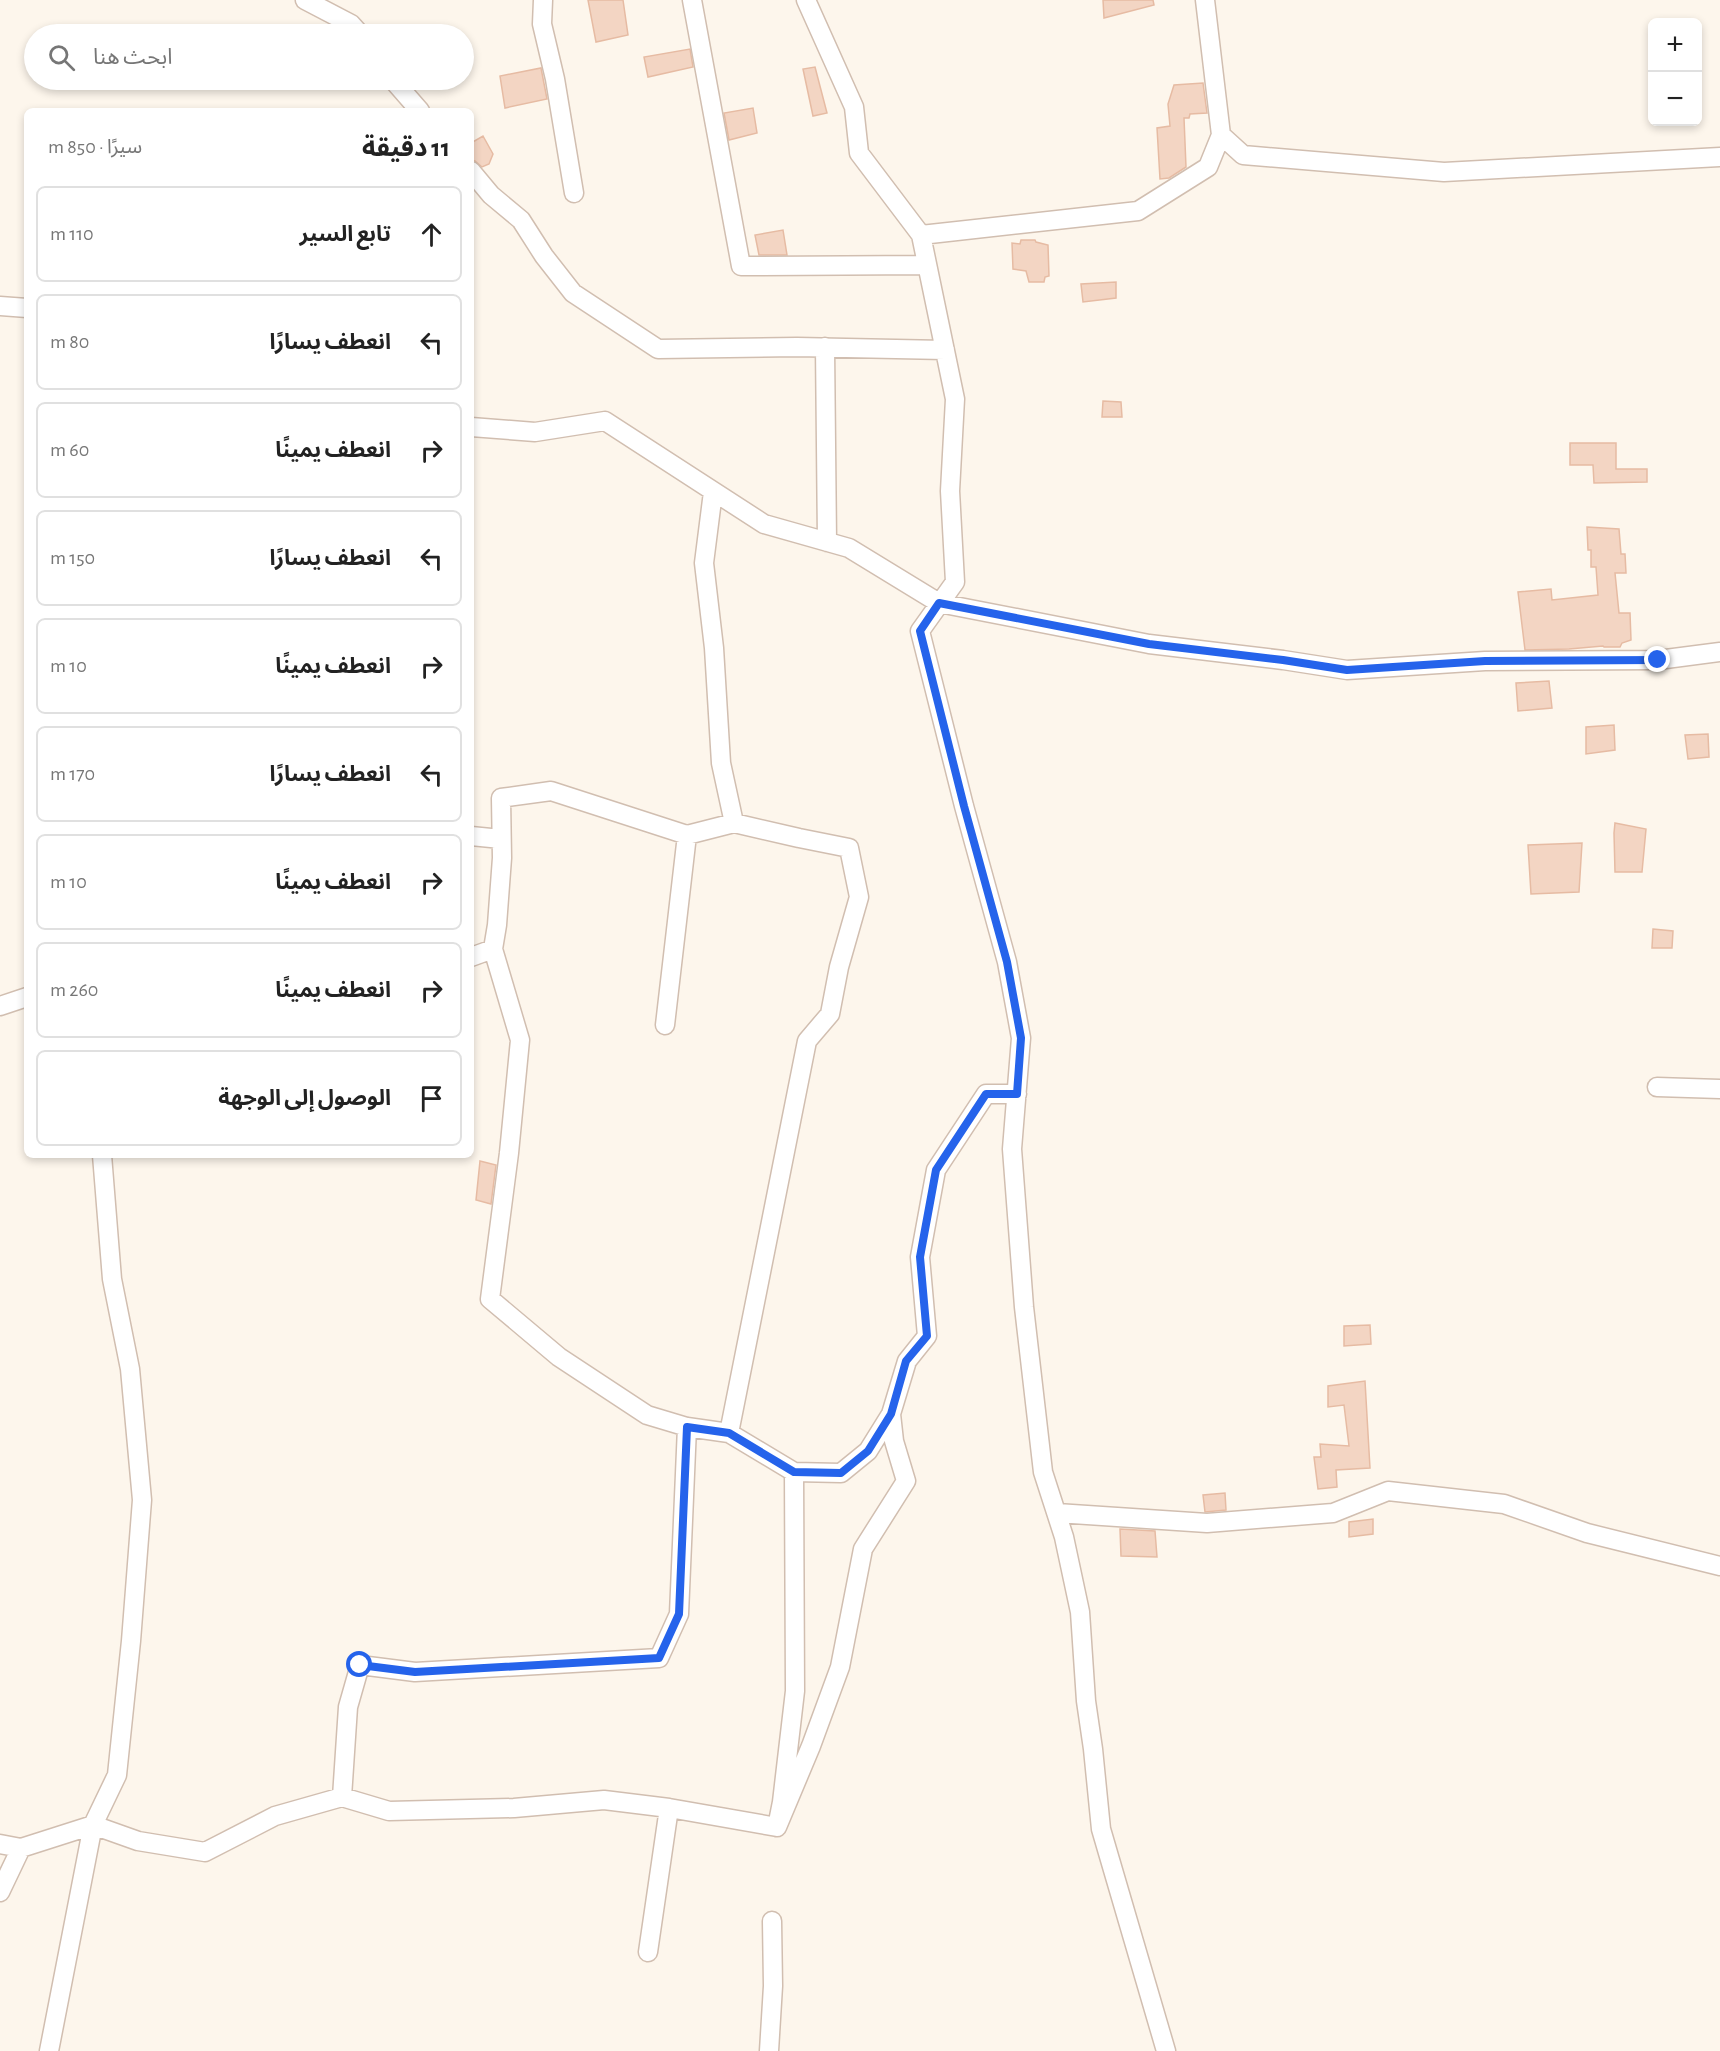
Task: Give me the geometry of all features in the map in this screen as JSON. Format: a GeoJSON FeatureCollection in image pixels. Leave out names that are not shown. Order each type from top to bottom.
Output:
{"type":"FeatureCollection","features":[{"type":"Feature","properties":{"kind":"street"},"geometry":{"type":"LineString","coordinates":[[305,0],[351,24]]}},
{"type":"Feature","properties":{"kind":"street"},"geometry":{"type":"LineString","coordinates":[[543,0],[542,24],[555,79],[574,193]]}},
{"type":"Feature","properties":{"kind":"street"},"geometry":{"type":"LineString","coordinates":[[692,0],[741,266],[927,265]]}},
{"type":"Feature","properties":{"kind":"street"},"geometry":{"type":"LineString","coordinates":[[806,0],[854,107],[860,153],[921,235],[955,399],[950,491],[955,582],[920,631],[964,806],[1007,962],[1021,1038],[1012,1149],[1024,1307],[1043,1472],[1064,1537],[1080,1612],[1086,1701],[1101,1828],[1166,2051]]}},
{"type":"Feature","properties":{"kind":"street"},"geometry":{"type":"LineString","coordinates":[[921,235],[1138,211],[1208,167],[1221,135],[1205,0]]}},
{"type":"Feature","properties":{"kind":"street"},"geometry":{"type":"LineString","coordinates":[[402,90],[417,108]]}},
{"type":"Feature","properties":{"kind":"street"},"geometry":{"type":"LineString","coordinates":[[1221,135],[1243,155],[1444,172],[1720,157]]}},
{"type":"Feature","properties":{"kind":"street"},"geometry":{"type":"LineString","coordinates":[[474,175],[491,195],[521,220],[544,256],[573,293],[658,349],[825,347],[945,350]]}},
{"type":"Feature","properties":{"kind":"street"},"geometry":{"type":"LineString","coordinates":[[0,306],[24,308]]}},
{"type":"Feature","properties":{"kind":"street"},"geometry":{"type":"LineString","coordinates":[[825,347],[827,542]]}},
{"type":"Feature","properties":{"kind":"street"},"geometry":{"type":"LineString","coordinates":[[474,427],[534,432],[605,421],[764,524],[849,548],[939,603],[1149,644],[1347,670],[1485,661],[1658,660],[1720,652]]}},
{"type":"Feature","properties":{"kind":"street"},"geometry":{"type":"LineString","coordinates":[[713,492],[704,563],[714,648],[721,763],[734,823]]}},
{"type":"Feature","properties":{"kind":"street"},"geometry":{"type":"LineString","coordinates":[[729,1433],[807,1041],[830,1014],[839,967],[859,897],[849,848],[734,823],[687,835],[551,791],[501,798],[502,858],[493,949],[520,1040],[509,1153],[490,1299],[559,1357],[647,1415],[687,1427],[729,1433],[794,1472],[841,1473],[868,1451],[891,1414],[906,1361],[927,1336],[920,1257],[936,1170],[986,1094],[1017,1094]]}},
{"type":"Feature","properties":{"kind":"street"},"geometry":{"type":"LineString","coordinates":[[665,1025],[687,835]]}},
{"type":"Feature","properties":{"kind":"street"},"geometry":{"type":"LineString","coordinates":[[474,836],[501,839]]}},
{"type":"Feature","properties":{"kind":"street"},"geometry":{"type":"LineString","coordinates":[[474,956],[493,949]]}},
{"type":"Feature","properties":{"kind":"street"},"geometry":{"type":"LineString","coordinates":[[0,1006],[24,998]]}},
{"type":"Feature","properties":{"kind":"street"},"geometry":{"type":"LineString","coordinates":[[1657,1087],[1720,1089]]}},
{"type":"Feature","properties":{"kind":"street"},"geometry":{"type":"LineString","coordinates":[[48,2051],[93,1825],[117,1775],[131,1641],[142,1500],[130,1369],[112,1279],[102,1158]]}},
{"type":"Feature","properties":{"kind":"street"},"geometry":{"type":"LineString","coordinates":[[777,1827],[811,1746],[840,1667],[863,1549],[906,1481],[894,1441],[891,1414]]}},
{"type":"Feature","properties":{"kind":"street"},"geometry":{"type":"LineString","coordinates":[[342,1797],[348,1707],[360,1665],[415,1672],[659,1658],[679,1614],[687,1427]]}},
{"type":"Feature","properties":{"kind":"street"},"geometry":{"type":"LineString","coordinates":[[777,1827],[795,1691],[794,1472]]}},
{"type":"Feature","properties":{"kind":"street"},"geometry":{"type":"LineString","coordinates":[[1057,1513],[1207,1523],[1333,1513],[1388,1491],[1504,1504],[1587,1533],[1720,1566]]}},
{"type":"Feature","properties":{"kind":"street"},"geometry":{"type":"LineString","coordinates":[[0,1844],[21,1848],[93,1825],[138,1841],[205,1852],[275,1816],[342,1797],[389,1811],[514,1809],[604,1800],[669,1808],[777,1827]]}},
{"type":"Feature","properties":{"kind":"street"},"geometry":{"type":"LineString","coordinates":[[648,1952],[669,1808]]}},
{"type":"Feature","properties":{"kind":"street"},"geometry":{"type":"LineString","coordinates":[[0,1892],[21,1848]]}},
{"type":"Feature","properties":{"kind":"street"},"geometry":{"type":"LineString","coordinates":[[769,2051],[773,1986],[772,1921]]}},
{"type":"Feature","properties":{"kind":"building"},"geometry":{"type":"Polygon","coordinates":[[[588,0],[623,0],[628,35],[596,42],[588,0]]]}},
{"type":"Feature","properties":{"kind":"building"},"geometry":{"type":"Polygon","coordinates":[[[1103,0],[1153,0],[1154,5],[1104,18],[1103,0]]]}},
{"type":"Feature","properties":{"kind":"building"},"geometry":{"type":"Polygon","coordinates":[[[690,49],[693,67],[648,77],[644,57],[690,49]]]}},
{"type":"Feature","properties":{"kind":"building"},"geometry":{"type":"Polygon","coordinates":[[[815,67],[827,113],[813,116],[803,69],[815,67]]]}},
{"type":"Feature","properties":{"kind":"building"},"geometry":{"type":"Polygon","coordinates":[[[541,68],[547,99],[505,108],[500,76],[541,68]]]}},
{"type":"Feature","properties":{"kind":"building"},"geometry":{"type":"Polygon","coordinates":[[[1203,83],[1207,113],[1190,114],[1189,118],[1184,118],[1186,167],[1169,178],[1160,179],[1157,128],[1170,126],[1168,104],[1174,85],[1203,83]]]}},
{"type":"Feature","properties":{"kind":"building"},"geometry":{"type":"Polygon","coordinates":[[[753,108],[757,133],[729,140],[724,113],[753,108]]]}},
{"type":"Feature","properties":{"kind":"building"},"geometry":{"type":"Polygon","coordinates":[[[483,136],[493,154],[489,164],[482,167],[474,161],[474,141],[483,136]]]}},
{"type":"Feature","properties":{"kind":"building"},"geometry":{"type":"Polygon","coordinates":[[[783,230],[787,255],[759,255],[755,235],[783,230]]]}},
{"type":"Feature","properties":{"kind":"building"},"geometry":{"type":"Polygon","coordinates":[[[1021,240],[1035,240],[1048,245],[1049,276],[1045,277],[1044,282],[1029,282],[1026,271],[1013,269],[1012,243],[1020,244],[1021,240]]]}},
{"type":"Feature","properties":{"kind":"building"},"geometry":{"type":"Polygon","coordinates":[[[1116,282],[1116,298],[1083,302],[1081,284],[1116,282]]]}},
{"type":"Feature","properties":{"kind":"building"},"geometry":{"type":"Polygon","coordinates":[[[1103,401],[1121,402],[1122,417],[1102,417],[1103,401]]]}},
{"type":"Feature","properties":{"kind":"building"},"geometry":{"type":"Polygon","coordinates":[[[1570,443],[1616,443],[1616,469],[1647,469],[1647,482],[1594,483],[1593,465],[1570,465],[1570,443]]]}},
{"type":"Feature","properties":{"kind":"building"},"geometry":{"type":"Polygon","coordinates":[[[1587,527],[1619,529],[1621,554],[1625,554],[1626,573],[1615,573],[1619,613],[1630,613],[1631,640],[1622,643],[1620,647],[1525,650],[1518,592],[1551,589],[1552,600],[1598,595],[1596,567],[1591,567],[1591,550],[1588,550],[1587,527]]]}},
{"type":"Feature","properties":{"kind":"building"},"geometry":{"type":"Polygon","coordinates":[[[1549,681],[1552,708],[1518,711],[1516,683],[1549,681]]]}},
{"type":"Feature","properties":{"kind":"building"},"geometry":{"type":"Polygon","coordinates":[[[1614,725],[1615,750],[1586,754],[1586,727],[1614,725]]]}},
{"type":"Feature","properties":{"kind":"building"},"geometry":{"type":"Polygon","coordinates":[[[1708,734],[1709,757],[1688,759],[1685,735],[1708,734]]]}},
{"type":"Feature","properties":{"kind":"building"},"geometry":{"type":"Polygon","coordinates":[[[1615,823],[1646,829],[1642,872],[1615,872],[1615,823]]]}},
{"type":"Feature","properties":{"kind":"building"},"geometry":{"type":"Polygon","coordinates":[[[1582,843],[1579,892],[1531,894],[1528,845],[1582,843]]]}},
{"type":"Feature","properties":{"kind":"building"},"geometry":{"type":"Polygon","coordinates":[[[1653,929],[1673,931],[1672,948],[1652,948],[1653,929]]]}},
{"type":"Feature","properties":{"kind":"building"},"geometry":{"type":"Polygon","coordinates":[[[480,1161],[496,1165],[491,1204],[476,1200],[480,1161]]]}},
{"type":"Feature","properties":{"kind":"building"},"geometry":{"type":"Polygon","coordinates":[[[1370,1325],[1371,1344],[1344,1346],[1344,1326],[1370,1325]]]}},
{"type":"Feature","properties":{"kind":"building"},"geometry":{"type":"Polygon","coordinates":[[[1365,1381],[1370,1468],[1336,1470],[1337,1487],[1318,1489],[1314,1457],[1321,1457],[1320,1444],[1349,1446],[1344,1405],[1328,1407],[1328,1386],[1365,1381]]]}},
{"type":"Feature","properties":{"kind":"building"},"geometry":{"type":"Polygon","coordinates":[[[1225,1493],[1226,1510],[1205,1512],[1203,1495],[1225,1493]]]}},
{"type":"Feature","properties":{"kind":"building"},"geometry":{"type":"Polygon","coordinates":[[[1373,1519],[1373,1534],[1349,1537],[1349,1522],[1373,1519]]]}},
{"type":"Feature","properties":{"kind":"building"},"geometry":{"type":"Polygon","coordinates":[[[1120,1529],[1155,1531],[1157,1557],[1121,1556],[1120,1529]]]}},
{"type":"Feature","properties":{"kind":"route"},"geometry":{"type":"LineString","coordinates":[[360,1665],[415,1672],[659,1658],[679,1614],[687,1427],[729,1433],[794,1472],[841,1473],[868,1451],[891,1414],[906,1361],[927,1336],[920,1257],[936,1170],[986,1094],[1017,1094],[1021,1038],[1007,962],[964,806],[920,631],[939,603],[1149,644],[1347,670],[1485,661],[1658,660]]}}]}
